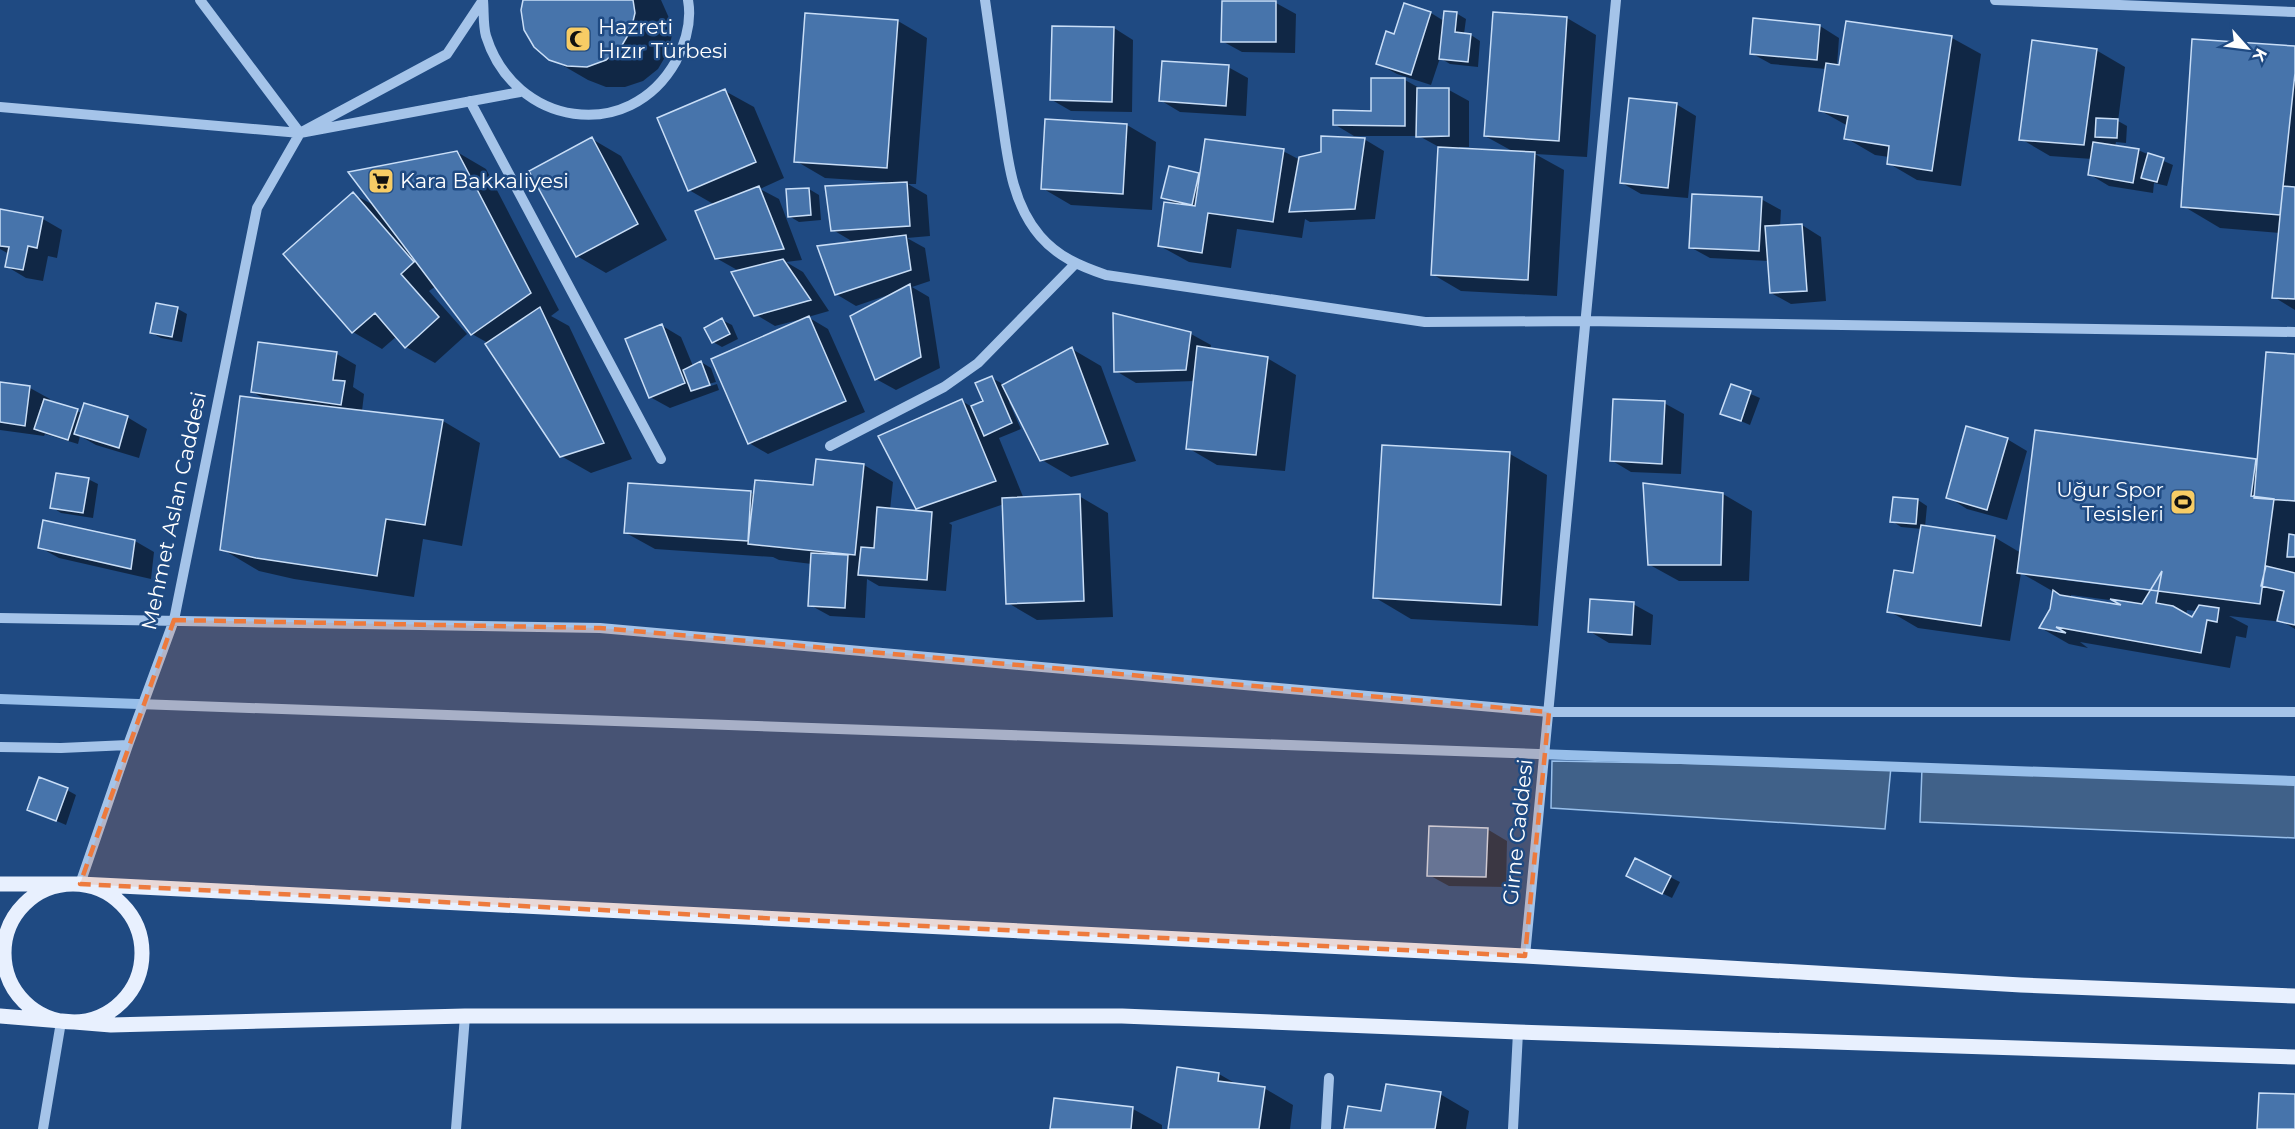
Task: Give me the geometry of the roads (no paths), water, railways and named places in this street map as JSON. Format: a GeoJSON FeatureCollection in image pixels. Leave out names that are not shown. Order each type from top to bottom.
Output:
{"type":"FeatureCollection","features":[{"type":"Feature","properties":{"kind":"main road"},"geometry":{"type":"LineString","coordinates":[[0,884],[81,884],[1525,956],[2021,985],[2295,996]]}},
{"type":"Feature","properties":{"kind":"main road"},"geometry":{"type":"LineString","coordinates":[[81,884],[102,889],[120,902],[134,919],[142,940],[142,963],[135,984],[122,1002],[104,1015],[83,1022],[61,1022],[41,1015],[23,1002],[11,985],[4,965],[4,944],[10,923],[22,906],[39,892],[59,885],[81,884]]}},
{"type":"Feature","properties":{"kind":"main road"},"geometry":{"type":"LineString","coordinates":[[0,1016],[111,1025],[465,1016],[1122,1016],[1518,1032],[2295,1057]]}},
{"type":"Feature","properties":{"kind":"street"},"geometry":{"type":"LineString","coordinates":[[200,0],[300,133]]}},
{"type":"Feature","properties":{"kind":"street"},"geometry":{"type":"LineString","coordinates":[[300,133],[447,54],[483,0]]}},
{"type":"Feature","properties":{"kind":"street"},"geometry":{"type":"LineString","coordinates":[[483,0],[485,34],[498,66],[520,92],[549,108],[581,116],[614,112],[644,98],[668,75],[684,46],[690,13],[688,0]]}},
{"type":"Feature","properties":{"kind":"street"},"geometry":{"type":"LineString","coordinates":[[985,0],[1011,178],[1025,214],[1038,234],[1053,249],[1075,264],[1106,275],[1425,322],[1584,321],[2295,332]]}},
{"type":"Feature","properties":{"kind":"street","name":"Girne Caddesi"},"geometry":{"type":"LineString","coordinates":[[1525,956],[1616,0]]}},
{"type":"Feature","properties":{"kind":"street"},"geometry":{"type":"LineString","coordinates":[[1995,0],[2295,12]]}},
{"type":"Feature","properties":{"kind":"street"},"geometry":{"type":"LineString","coordinates":[[0,107],[300,133],[520,92]]}},
{"type":"Feature","properties":{"kind":"street"},"geometry":{"type":"LineString","coordinates":[[470,101],[661,459]]}},
{"type":"Feature","properties":{"kind":"street","name":"Mehmet Aslan Caddesi"},"geometry":{"type":"LineString","coordinates":[[81,884],[128,745],[174,620],[257,208],[300,133]]}},
{"type":"Feature","properties":{"kind":"street"},"geometry":{"type":"LineString","coordinates":[[830,446],[944,387],[978,363],[1075,264]]}},
{"type":"Feature","properties":{"kind":"street"},"geometry":{"type":"LineString","coordinates":[[0,618],[600,628],[1549,712],[2295,711]]}},
{"type":"Feature","properties":{"kind":"street"},"geometry":{"type":"LineString","coordinates":[[0,747],[61,748],[128,745]]}},
{"type":"Feature","properties":{"kind":"street"},"geometry":{"type":"LineString","coordinates":[[456,1129],[465,1016]]}},
{"type":"Feature","properties":{"kind":"street"},"geometry":{"type":"LineString","coordinates":[[43,1129],[61,1022]]}},
{"type":"Feature","properties":{"kind":"street"},"geometry":{"type":"LineString","coordinates":[[1513,1129],[1518,1032]]}},
{"type":"Feature","properties":{"kind":"street"},"geometry":{"type":"LineString","coordinates":[[1326,1129],[1329,1078]]}},
{"type":"Feature","properties":{"kind":"water"},"geometry":{"type":"Polygon","coordinates":[[[1552,761],[1891,767],[1885,829],[1551,808],[1552,761]]]}},
{"type":"Feature","properties":{"kind":"water"},"geometry":{"type":"Polygon","coordinates":[[[1922,768],[2295,784],[2295,838],[1920,822],[1922,768]]]}},
{"type":"Feature","properties":{"kind":"waterway"},"geometry":{"type":"LineString","coordinates":[[0,699],[2295,781]]}},
{"type":"Feature","properties":{"kind":"place","name":"Hazreti Hızır Türbesi"},"geometry":{"type":"Point","coordinates":[578,39]}},
{"type":"Feature","properties":{"kind":"place","name":"Kara Bakkaliyesi"},"geometry":{"type":"Point","coordinates":[381,181]}},
{"type":"Feature","properties":{"kind":"place","name":"Uğur Spor Tesisleri"},"geometry":{"type":"Point","coordinates":[2183,502]}}]}
